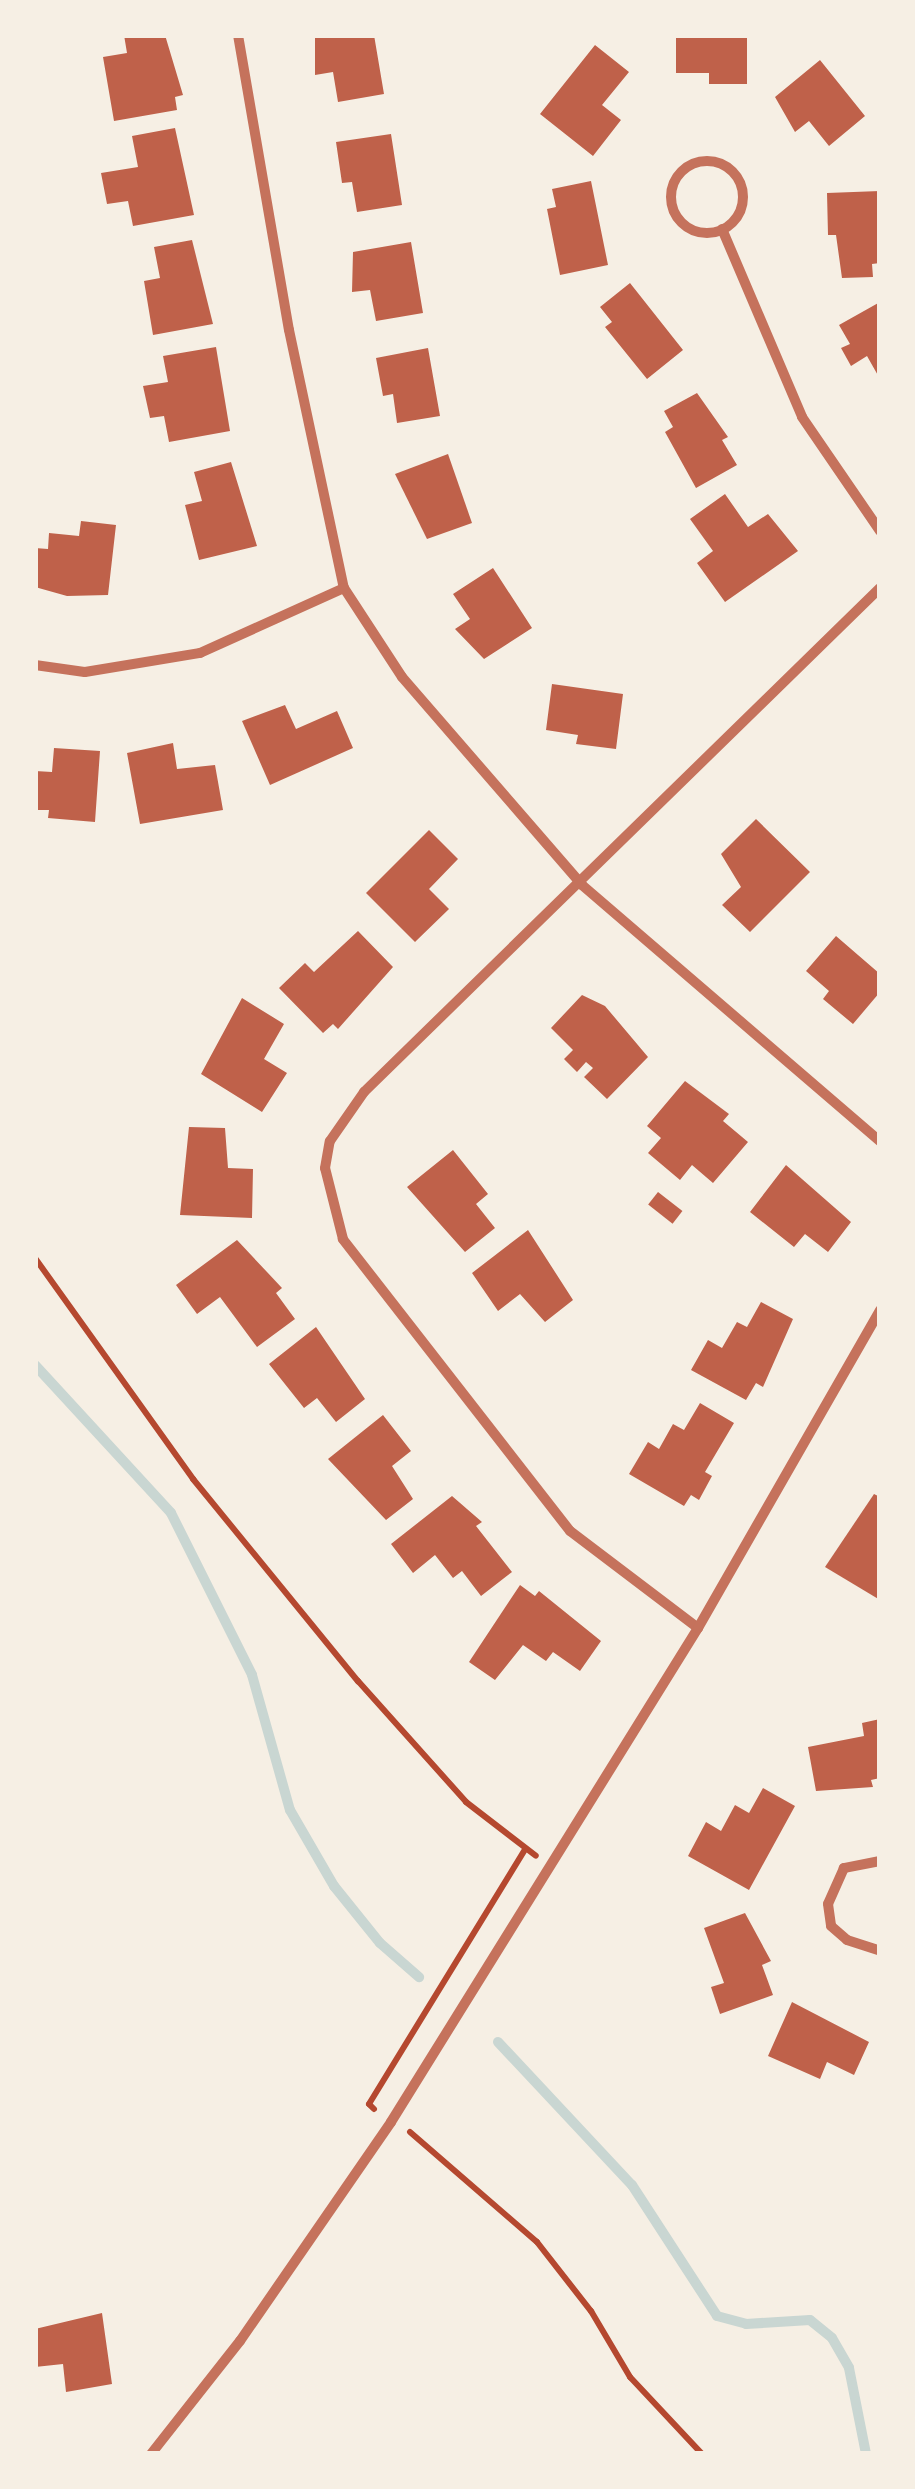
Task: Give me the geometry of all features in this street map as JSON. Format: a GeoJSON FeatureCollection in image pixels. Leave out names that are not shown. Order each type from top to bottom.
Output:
{"type":"FeatureCollection","features":[{"type":"Feature","properties":{"kind":"street"},"geometry":{"type":"LineString","coordinates":[[238,35],[289,330],[344,588],[402,677],[582,885],[880,1141]]}},
{"type":"Feature","properties":{"kind":"street"},"geometry":{"type":"LineString","coordinates":[[722,164],[739,180],[739,214],[722,229],[699,232],[679,219],[671,196],[688,166],[722,164]]}},
{"type":"Feature","properties":{"kind":"street"},"geometry":{"type":"LineString","coordinates":[[722,229],[802,417],[880,531]]}},
{"type":"Feature","properties":{"kind":"street"},"geometry":{"type":"LineString","coordinates":[[35,665],[85,672],[200,653],[344,588]]}},
{"type":"Feature","properties":{"kind":"street"},"geometry":{"type":"LineString","coordinates":[[698,1628],[570,1532],[344,1238],[328,1196],[330,1141],[346,1113],[880,588]]}},
{"type":"Feature","properties":{"kind":"street"},"geometry":{"type":"LineString","coordinates":[[151,2454],[240,2340],[391,2122],[698,1628],[880,1310]]}},
{"type":"Feature","properties":{"kind":"street"},"geometry":{"type":"LineString","coordinates":[[880,1861],[844,1868],[828,1904],[831,1926],[847,1940],[880,1951]]}},
{"type":"Feature","properties":{"kind":"path"},"geometry":{"type":"LineString","coordinates":[[35,1258],[193,1479],[358,1681],[466,1802],[526,1849]]}},
{"type":"Feature","properties":{"kind":"path"},"geometry":{"type":"LineString","coordinates":[[413,2135],[537,2242],[591,2311],[630,2377],[702,2454]]}},
{"type":"Feature","properties":{"kind":"building"},"geometry":{"type":"Polygon","coordinates":[[[124,35],[165,35],[183,95],[175,97],[177,110],[114,121],[103,57],[127,53],[124,35]]]}},
{"type":"Feature","properties":{"kind":"building"},"geometry":{"type":"Polygon","coordinates":[[[315,35],[374,35],[384,94],[338,102],[333,72],[315,75],[315,35]]]}},
{"type":"Feature","properties":{"kind":"building"},"geometry":{"type":"Polygon","coordinates":[[[676,35],[747,35],[747,84],[709,84],[709,73],[676,73],[676,35]]]}},
{"type":"Feature","properties":{"kind":"building"},"geometry":{"type":"Polygon","coordinates":[[[595,45],[629,72],[602,105],[621,120],[593,156],[540,114],[595,45]]]}},
{"type":"Feature","properties":{"kind":"building"},"geometry":{"type":"Polygon","coordinates":[[[820,60],[865,116],[829,146],[809,121],[795,132],[775,97],[820,60]]]}},
{"type":"Feature","properties":{"kind":"building"},"geometry":{"type":"Polygon","coordinates":[[[175,128],[194,215],[133,226],[128,201],[107,204],[101,173],[138,167],[132,136],[175,128]]]}},
{"type":"Feature","properties":{"kind":"building"},"geometry":{"type":"Polygon","coordinates":[[[391,134],[402,205],[357,212],[352,182],[342,183],[336,142],[391,134]]]}},
{"type":"Feature","properties":{"kind":"building"},"geometry":{"type":"Polygon","coordinates":[[[591,181],[608,265],[560,275],[547,209],[556,207],[552,189],[591,181]]]}},
{"type":"Feature","properties":{"kind":"building"},"geometry":{"type":"Polygon","coordinates":[[[880,191],[880,263],[872,264],[873,277],[842,278],[836,235],[828,235],[827,193],[880,191]]]}},
{"type":"Feature","properties":{"kind":"building"},"geometry":{"type":"Polygon","coordinates":[[[192,240],[213,324],[153,335],[144,281],[160,278],[154,247],[192,240]]]}},
{"type":"Feature","properties":{"kind":"building"},"geometry":{"type":"Polygon","coordinates":[[[411,242],[423,313],[376,321],[370,290],[352,292],[353,252],[411,242]]]}},
{"type":"Feature","properties":{"kind":"building"},"geometry":{"type":"Polygon","coordinates":[[[630,283],[683,350],[647,379],[605,327],[612,322],[600,307],[630,283]]]}},
{"type":"Feature","properties":{"kind":"building"},"geometry":{"type":"Polygon","coordinates":[[[880,302],[880,379],[867,356],[851,366],[841,348],[850,344],[839,325],[880,302]]]}},
{"type":"Feature","properties":{"kind":"building"},"geometry":{"type":"Polygon","coordinates":[[[216,347],[230,431],[169,442],[164,416],[150,418],[143,386],[168,382],[163,356],[216,347]]]}},
{"type":"Feature","properties":{"kind":"building"},"geometry":{"type":"Polygon","coordinates":[[[428,348],[440,416],[397,423],[393,394],[383,396],[376,358],[428,348]]]}},
{"type":"Feature","properties":{"kind":"building"},"geometry":{"type":"Polygon","coordinates":[[[697,393],[728,437],[722,440],[737,465],[696,488],[665,432],[673,427],[664,411],[697,393]]]}},
{"type":"Feature","properties":{"kind":"building"},"geometry":{"type":"Polygon","coordinates":[[[448,454],[472,523],[427,539],[395,474],[448,454]]]}},
{"type":"Feature","properties":{"kind":"building"},"geometry":{"type":"Polygon","coordinates":[[[231,462],[257,546],[199,560],[185,505],[202,501],[194,472],[231,462]]]}},
{"type":"Feature","properties":{"kind":"building"},"geometry":{"type":"Polygon","coordinates":[[[725,494],[748,527],[768,514],[798,551],[725,602],[697,563],[713,551],[690,519],[725,494]]]}},
{"type":"Feature","properties":{"kind":"building"},"geometry":{"type":"Polygon","coordinates":[[[81,521],[116,525],[108,595],[67,596],[35,587],[35,548],[48,549],[49,533],[79,536],[81,521]]]}},
{"type":"Feature","properties":{"kind":"building"},"geometry":{"type":"Polygon","coordinates":[[[493,568],[532,628],[484,659],[455,629],[470,619],[453,594],[493,568]]]}},
{"type":"Feature","properties":{"kind":"building"},"geometry":{"type":"Polygon","coordinates":[[[552,684],[623,694],[616,749],[576,744],[578,735],[546,730],[552,684]]]}},
{"type":"Feature","properties":{"kind":"building"},"geometry":{"type":"Polygon","coordinates":[[[285,705],[296,729],[337,711],[353,748],[270,785],[242,721],[285,705]]]}},
{"type":"Feature","properties":{"kind":"building"},"geometry":{"type":"Polygon","coordinates":[[[173,743],[177,769],[215,765],[223,810],[140,824],[127,753],[173,743]]]}},
{"type":"Feature","properties":{"kind":"building"},"geometry":{"type":"Polygon","coordinates":[[[54,748],[100,751],[95,822],[48,818],[49,810],[35,810],[35,771],[52,772],[54,748]]]}},
{"type":"Feature","properties":{"kind":"building"},"geometry":{"type":"Polygon","coordinates":[[[756,819],[810,872],[750,932],[722,905],[741,887],[721,854],[756,819]]]}},
{"type":"Feature","properties":{"kind":"building"},"geometry":{"type":"Polygon","coordinates":[[[429,830],[458,859],[429,889],[449,909],[415,942],[366,893],[429,830]]]}},
{"type":"Feature","properties":{"kind":"building"},"geometry":{"type":"Polygon","coordinates":[[[358,931],[393,967],[338,1029],[333,1024],[323,1033],[279,988],[305,963],[314,972],[358,931]]]}},
{"type":"Feature","properties":{"kind":"building"},"geometry":{"type":"Polygon","coordinates":[[[836,936],[880,974],[880,992],[853,1024],[823,999],[829,991],[806,971],[836,936]]]}},
{"type":"Feature","properties":{"kind":"building"},"geometry":{"type":"Polygon","coordinates":[[[582,995],[605,1006],[648,1057],[607,1099],[584,1077],[593,1068],[586,1062],[577,1072],[564,1059],[573,1050],[551,1028],[582,995]]]}},
{"type":"Feature","properties":{"kind":"building"},"geometry":{"type":"Polygon","coordinates":[[[242,998],[284,1024],[264,1059],[287,1073],[262,1112],[201,1074],[242,998]]]}},
{"type":"Feature","properties":{"kind":"building"},"geometry":{"type":"Polygon","coordinates":[[[685,1081],[729,1114],[723,1121],[748,1142],[713,1183],[692,1165],[680,1180],[648,1153],[661,1138],[647,1126],[685,1081]]]}},
{"type":"Feature","properties":{"kind":"building"},"geometry":{"type":"Polygon","coordinates":[[[189,1127],[225,1128],[228,1168],[253,1169],[252,1218],[180,1215],[189,1127]]]}},
{"type":"Feature","properties":{"kind":"building"},"geometry":{"type":"Polygon","coordinates":[[[453,1150],[488,1194],[476,1204],[495,1228],[465,1252],[407,1187],[453,1150]]]}},
{"type":"Feature","properties":{"kind":"building"},"geometry":{"type":"Polygon","coordinates":[[[786,1165],[851,1222],[828,1252],[805,1234],[794,1247],[750,1212],[786,1165]]]}},
{"type":"Feature","properties":{"kind":"building"},"geometry":{"type":"Polygon","coordinates":[[[658,1192],[682,1211],[673,1224],[648,1205],[658,1192]]]}},
{"type":"Feature","properties":{"kind":"building"},"geometry":{"type":"Polygon","coordinates":[[[528,1230],[573,1300],[545,1322],[520,1294],[498,1311],[472,1273],[528,1230]]]}},
{"type":"Feature","properties":{"kind":"building"},"geometry":{"type":"Polygon","coordinates":[[[237,1240],[282,1288],[276,1293],[295,1319],[257,1347],[220,1297],[197,1314],[176,1285],[237,1240]]]}},
{"type":"Feature","properties":{"kind":"building"},"geometry":{"type":"Polygon","coordinates":[[[761,1302],[793,1319],[763,1387],[756,1383],[746,1400],[691,1370],[708,1340],[722,1348],[737,1322],[747,1327],[761,1302]]]}},
{"type":"Feature","properties":{"kind":"building"},"geometry":{"type":"Polygon","coordinates":[[[316,1327],[365,1399],[336,1422],[317,1398],[304,1408],[269,1364],[316,1327]]]}},
{"type":"Feature","properties":{"kind":"building"},"geometry":{"type":"Polygon","coordinates":[[[700,1403],[734,1423],[705,1472],[712,1476],[699,1500],[691,1495],[684,1506],[629,1474],[648,1442],[659,1449],[673,1424],[684,1430],[700,1403]]]}},
{"type":"Feature","properties":{"kind":"building"},"geometry":{"type":"Polygon","coordinates":[[[383,1415],[411,1451],[392,1466],[413,1499],[386,1520],[328,1459],[383,1415]]]}},
{"type":"Feature","properties":{"kind":"building"},"geometry":{"type":"Polygon","coordinates":[[[874,1494],[880,1497],[880,1600],[825,1567],[874,1494]]]}},
{"type":"Feature","properties":{"kind":"building"},"geometry":{"type":"Polygon","coordinates":[[[452,1496],[482,1522],[476,1526],[512,1572],[481,1596],[462,1571],[453,1578],[435,1555],[413,1573],[391,1544],[452,1496]]]}},
{"type":"Feature","properties":{"kind":"building"},"geometry":{"type":"Polygon","coordinates":[[[520,1585],[535,1596],[539,1591],[601,1641],[580,1671],[553,1652],[546,1661],[523,1645],[495,1680],[469,1662],[520,1585]]]}},
{"type":"Feature","properties":{"kind":"building"},"geometry":{"type":"Polygon","coordinates":[[[880,1719],[880,1778],[871,1780],[873,1787],[816,1791],[808,1747],[864,1736],[862,1723],[880,1719]]]}},
{"type":"Feature","properties":{"kind":"building"},"geometry":{"type":"Polygon","coordinates":[[[763,1788],[795,1806],[749,1890],[688,1856],[706,1822],[721,1831],[735,1805],[749,1813],[763,1788]]]}},
{"type":"Feature","properties":{"kind":"building"},"geometry":{"type":"Polygon","coordinates":[[[745,1913],[771,1961],[762,1965],[773,1995],[720,2014],[711,1987],[724,1983],[704,1928],[745,1913]]]}},
{"type":"Feature","properties":{"kind":"building"},"geometry":{"type":"Polygon","coordinates":[[[792,2002],[869,2042],[854,2075],[827,2062],[820,2079],[768,2056],[792,2002]]]}},
{"type":"Feature","properties":{"kind":"building"},"geometry":{"type":"Polygon","coordinates":[[[102,2313],[112,2384],[66,2392],[63,2364],[35,2367],[35,2329],[102,2313]]]}},
{"type":"Feature","properties":{"kind":"waterway"},"geometry":{"type":"LineString","coordinates":[[35,1365],[171,1513],[252,1675],[290,1810],[334,1886],[380,1943],[419,1977]]}},
{"type":"Feature","properties":{"kind":"waterway"},"geometry":{"type":"LineString","coordinates":[[498,2042],[632,2185],[717,2316],[746,2324],[810,2320],[832,2338],[849,2368],[866,2454]]}}]}
